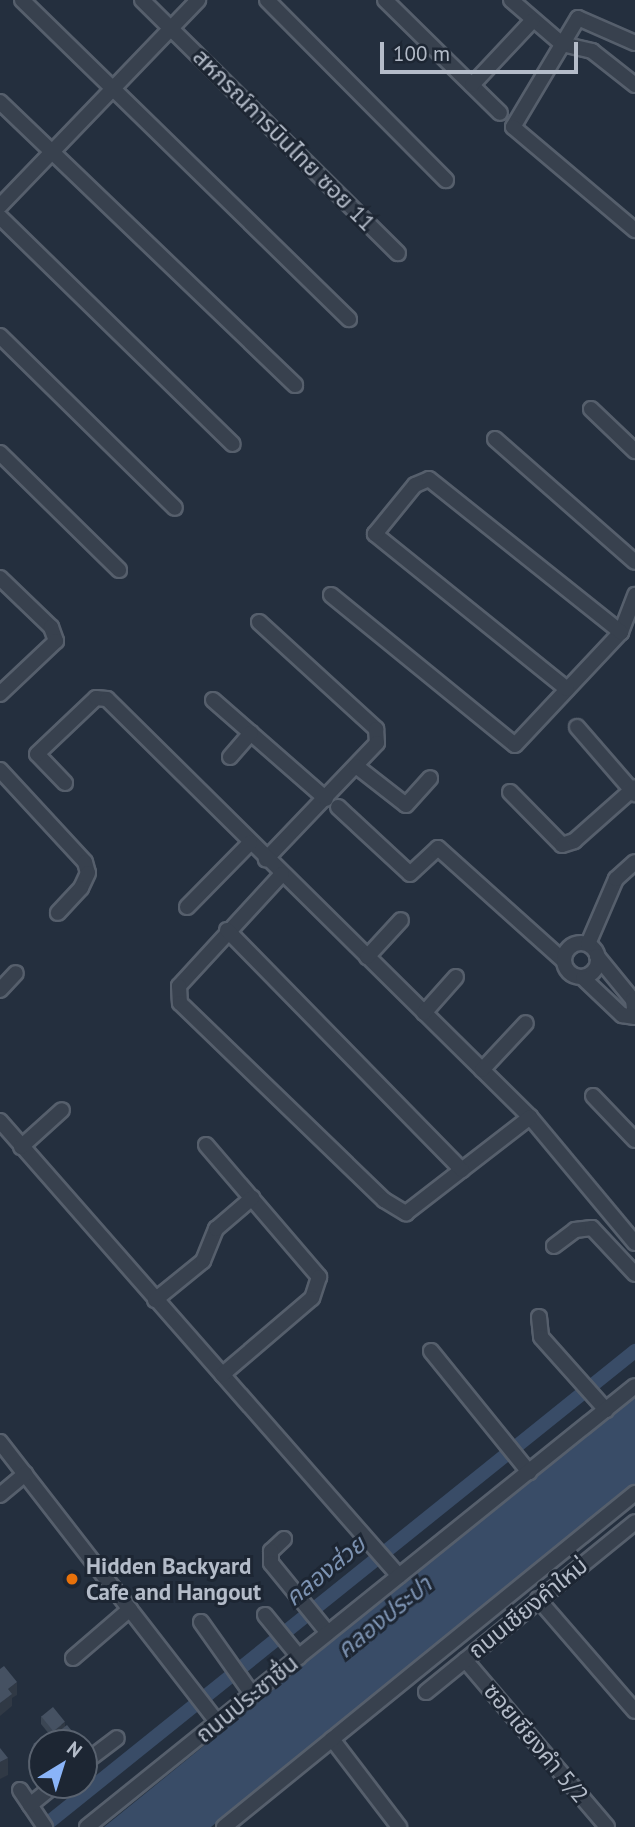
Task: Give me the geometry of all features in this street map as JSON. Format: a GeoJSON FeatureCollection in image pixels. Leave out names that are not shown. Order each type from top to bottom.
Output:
{"type":"FeatureCollection","features":[{"type":"Feature","properties":{"kind":"street"},"geometry":{"type":"LineString","coordinates":[[22,0],[349,319]]}},
{"type":"Feature","properties":{"kind":"street","name":"สหกรณ์การบินไทย ซอย 11"},"geometry":{"type":"LineString","coordinates":[[142,0],[398,253]]}},
{"type":"Feature","properties":{"kind":"street"},"geometry":{"type":"LineString","coordinates":[[198,0],[0,208],[233,444]]}},
{"type":"Feature","properties":{"kind":"street"},"geometry":{"type":"LineString","coordinates":[[267,0],[446,180]]}},
{"type":"Feature","properties":{"kind":"street"},"geometry":{"type":"LineString","coordinates":[[385,0],[500,113]]}},
{"type":"Feature","properties":{"kind":"street"},"geometry":{"type":"LineString","coordinates":[[511,0],[532,21],[562,44],[592,51],[635,85]]}},
{"type":"Feature","properties":{"kind":"street"},"geometry":{"type":"LineString","coordinates":[[635,43],[578,18],[513,127],[635,230]]}},
{"type":"Feature","properties":{"kind":"street"},"geometry":{"type":"LineString","coordinates":[[471,85],[532,21]]}},
{"type":"Feature","properties":{"kind":"street"},"geometry":{"type":"LineString","coordinates":[[0,102],[54,150],[295,385]]}},
{"type":"Feature","properties":{"kind":"street"},"geometry":{"type":"LineString","coordinates":[[0,336],[175,508]]}},
{"type":"Feature","properties":{"kind":"street"},"geometry":{"type":"LineString","coordinates":[[590,409],[635,451]]}},
{"type":"Feature","properties":{"kind":"street"},"geometry":{"type":"LineString","coordinates":[[495,439],[635,562]]}},
{"type":"Feature","properties":{"kind":"street"},"geometry":{"type":"LineString","coordinates":[[0,453],[119,570]]}},
{"type":"Feature","properties":{"kind":"street"},"geometry":{"type":"LineString","coordinates":[[567,689],[375,534],[415,485],[429,479],[621,632]]}},
{"type":"Feature","properties":{"kind":"street"},"geometry":{"type":"LineString","coordinates":[[0,578],[51,627],[56,641],[0,694]]}},
{"type":"Feature","properties":{"kind":"street"},"geometry":{"type":"LineString","coordinates":[[331,595],[515,746],[621,632],[635,595]]}},
{"type":"Feature","properties":{"kind":"street"},"geometry":{"type":"LineString","coordinates":[[259,622],[376,729],[377,743],[356,766],[332,803],[266,859]]}},
{"type":"Feature","properties":{"kind":"street"},"geometry":{"type":"LineString","coordinates":[[65,783],[37,754],[96,698],[107,699],[530,1117],[635,1243]]}},
{"type":"Feature","properties":{"kind":"street"},"geometry":{"type":"LineString","coordinates":[[213,700],[410,874],[438,848],[563,960],[567,971],[583,978],[622,1015],[635,1017],[633,1000],[593,950],[572,945],[563,960]]}},
{"type":"Feature","properties":{"kind":"street"},"geometry":{"type":"LineString","coordinates":[[510,793],[562,845],[574,841],[634,790],[577,727]]}},
{"type":"Feature","properties":{"kind":"street"},"geometry":{"type":"LineString","coordinates":[[230,757],[251,733]]}},
{"type":"Feature","properties":{"kind":"street"},"geometry":{"type":"LineString","coordinates":[[356,766],[405,805],[430,778]]}},
{"type":"Feature","properties":{"kind":"street"},"geometry":{"type":"LineString","coordinates":[[0,769],[85,862],[88,873],[81,888],[58,913]]}},
{"type":"Feature","properties":{"kind":"street"},"geometry":{"type":"LineString","coordinates":[[187,906],[250,843]]}},
{"type":"Feature","properties":{"kind":"street"},"geometry":{"type":"LineString","coordinates":[[583,978],[594,972],[593,950],[616,879],[635,862]]}},
{"type":"Feature","properties":{"kind":"street"},"geometry":{"type":"LineString","coordinates":[[282,874],[227,930],[179,986],[180,1003],[397,1210],[406,1213],[416,1208],[530,1117]]}},
{"type":"Feature","properties":{"kind":"street"},"geometry":{"type":"LineString","coordinates":[[367,957],[401,920]]}},
{"type":"Feature","properties":{"kind":"street"},"geometry":{"type":"LineString","coordinates":[[227,930],[463,1170]]}},
{"type":"Feature","properties":{"kind":"street"},"geometry":{"type":"LineString","coordinates":[[0,990],[16,973]]}},
{"type":"Feature","properties":{"kind":"street"},"geometry":{"type":"LineString","coordinates":[[424,1013],[456,977]]}},
{"type":"Feature","properties":{"kind":"street"},"geometry":{"type":"LineString","coordinates":[[482,1070],[526,1023]]}},
{"type":"Feature","properties":{"kind":"street"},"geometry":{"type":"LineString","coordinates":[[593,1096],[635,1140]]}},
{"type":"Feature","properties":{"kind":"street"},"geometry":{"type":"LineString","coordinates":[[21,1147],[62,1110]]}},
{"type":"Feature","properties":{"kind":"street"},"geometry":{"type":"LineString","coordinates":[[0,1121],[394,1571]]}},
{"type":"Feature","properties":{"kind":"street"},"geometry":{"type":"LineString","coordinates":[[206,1145],[316,1271],[317,1288],[312,1298],[222,1375]]}},
{"type":"Feature","properties":{"kind":"street"},"geometry":{"type":"LineString","coordinates":[[155,1300],[203,1261],[216,1229],[251,1198]]}},
{"type":"Feature","properties":{"kind":"street"},"geometry":{"type":"LineString","coordinates":[[554,1246],[575,1230],[592,1227],[635,1274]]}},
{"type":"Feature","properties":{"kind":"street"},"geometry":{"type":"LineString","coordinates":[[539,1317],[541,1337],[601,1405]]}},
{"type":"Feature","properties":{"kind":"street"},"geometry":{"type":"LineString","coordinates":[[431,1351],[525,1466]]}},
{"type":"Feature","properties":{"kind":"street","name":"ถนนประชาชื่น"},"geometry":{"type":"LineString","coordinates":[[87,1827],[248,1688],[299,1657],[324,1628],[394,1571],[601,1405],[635,1386]]}},
{"type":"Feature","properties":{"kind":"street"},"geometry":{"type":"LineString","coordinates":[[0,1441],[213,1717]]}},
{"type":"Feature","properties":{"kind":"street"},"geometry":{"type":"LineString","coordinates":[[0,1495],[25,1474]]}},
{"type":"Feature","properties":{"kind":"street"},"geometry":{"type":"LineString","coordinates":[[224,1827],[635,1493]]}},
{"type":"Feature","properties":{"kind":"street","name":"ถนนเชียงคำใหม่"},"geometry":{"type":"LineString","coordinates":[[426,1692],[538,1599],[634,1525]]}},
{"type":"Feature","properties":{"kind":"street"},"geometry":{"type":"LineString","coordinates":[[284,1539],[269,1558],[324,1628]]}},
{"type":"Feature","properties":{"kind":"street"},"geometry":{"type":"LineString","coordinates":[[538,1599],[635,1711]]}},
{"type":"Feature","properties":{"kind":"street"},"geometry":{"type":"LineString","coordinates":[[73,1658],[130,1609]]}},
{"type":"Feature","properties":{"kind":"street"},"geometry":{"type":"LineString","coordinates":[[265,1615],[299,1657]]}},
{"type":"Feature","properties":{"kind":"street"},"geometry":{"type":"LineString","coordinates":[[201,1622],[248,1688]]}},
{"type":"Feature","properties":{"kind":"street","name":"ซอยเชียงคำ 5/2"},"geometry":{"type":"LineString","coordinates":[[465,1660],[607,1827]]}},
{"type":"Feature","properties":{"kind":"street"},"geometry":{"type":"LineString","coordinates":[[98,1752],[117,1738]]}},
{"type":"Feature","properties":{"kind":"street"},"geometry":{"type":"LineString","coordinates":[[332,1739],[398,1827]]}},
{"type":"Feature","properties":{"kind":"street"},"geometry":{"type":"LineString","coordinates":[[20,1790],[38,1816],[47,1799]]}},
{"type":"Feature","properties":{"kind":"water","name":"คลองประปา"},"geometry":{"type":"Polygon","coordinates":[[[635,1395],[635,1488],[211,1827],[104,1827],[635,1395]]]}},
{"type":"Feature","properties":{"kind":"building"},"geometry":{"type":"Polygon","coordinates":[[[4,1666],[17,1682],[8,1689],[12,1694],[0,1703],[0,1669],[4,1666]]]}},
{"type":"Feature","properties":{"kind":"building"},"geometry":{"type":"Polygon","coordinates":[[[53,1707],[65,1722],[56,1729],[52,1729],[41,1716],[53,1707]]]}},
{"type":"Feature","properties":{"kind":"building"},"geometry":{"type":"Polygon","coordinates":[[[0,1748],[8,1758],[0,1762],[0,1748]]]}},
{"type":"Feature","properties":{"kind":"waterway","name":"คลองส่วย"},"geometry":{"type":"LineString","coordinates":[[43,1827],[635,1351]]}},
{"type":"Feature","properties":{"kind":"place","name":"Hidden Backyard Cafe and Hangout"},"geometry":{"type":"Point","coordinates":[72,1579]}}]}
